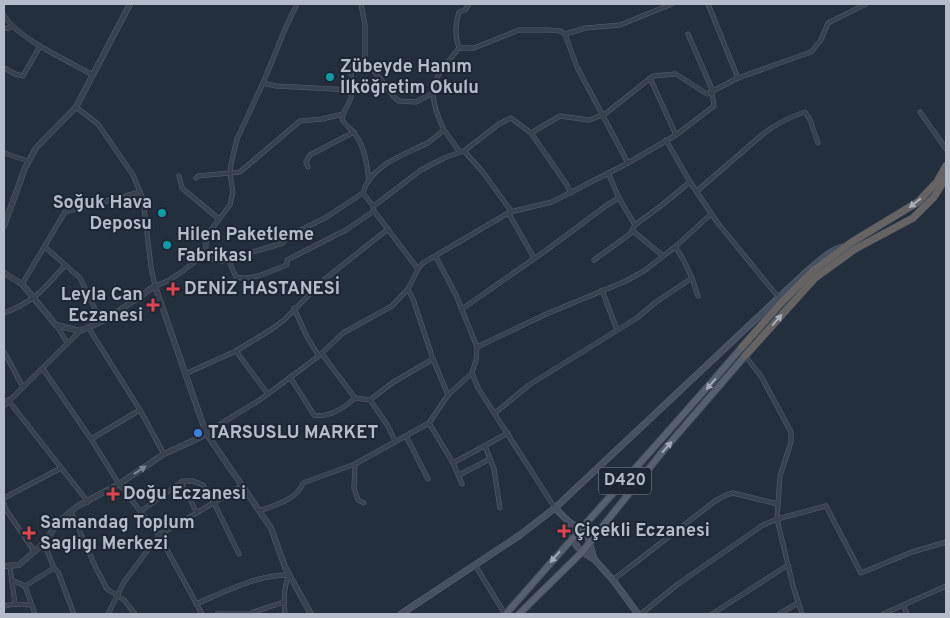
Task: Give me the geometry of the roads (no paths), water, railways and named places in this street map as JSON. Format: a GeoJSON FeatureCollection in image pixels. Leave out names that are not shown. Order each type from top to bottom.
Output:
{"type":"FeatureCollection","features":[{"type":"Feature","properties":{"kind":"highway","name":"D420"},"geometry":{"type":"LineString","coordinates":[[742,347],[800,283],[820,264],[918,202],[937,182],[946,166]]}},
{"type":"Feature","properties":{"kind":"highway"},"geometry":{"type":"LineString","coordinates":[[745,356],[815,278],[855,249],[913,218],[934,197],[946,178]]}},
{"type":"Feature","properties":{"kind":"main road"},"geometry":{"type":"LineString","coordinates":[[401,614],[475,565],[555,508],[823,257],[834,250],[845,247]]}},
{"type":"Feature","properties":{"kind":"main road","name":"D420"},"geometry":{"type":"LineString","coordinates":[[505,613],[580,528],[632,473],[742,347]]}},
{"type":"Feature","properties":{"kind":"main road"},"geometry":{"type":"LineString","coordinates":[[519,614],[582,552],[664,451],[745,356]]}},
{"type":"Feature","properties":{"kind":"main road"},"geometry":{"type":"LineString","coordinates":[[555,508],[569,522],[587,533],[594,559]]}},
{"type":"Feature","properties":{"kind":"main road"},"geometry":{"type":"LineString","coordinates":[[569,522],[576,545],[582,552],[594,559],[639,614]]}},
{"type":"Feature","properties":{"kind":"street"},"geometry":{"type":"LineString","coordinates":[[4,226],[28,161],[36,148],[76,107],[130,4]]}},
{"type":"Feature","properties":{"kind":"street"},"geometry":{"type":"LineString","coordinates":[[4,406],[80,331],[107,318],[155,286],[173,278],[205,254],[207,235],[230,205],[233,192],[230,174],[233,153],[239,134],[297,4]]}},
{"type":"Feature","properties":{"kind":"street"},"geometry":{"type":"LineString","coordinates":[[361,4],[365,25],[365,61],[394,97],[399,101],[416,102],[433,93]]}},
{"type":"Feature","properties":{"kind":"street"},"geometry":{"type":"LineString","coordinates":[[460,48],[455,32],[456,22],[459,12],[465,10],[469,4]]}},
{"type":"Feature","properties":{"kind":"street"},"geometry":{"type":"LineString","coordinates":[[565,34],[586,28],[620,25],[672,4]]}},
{"type":"Feature","properties":{"kind":"street"},"geometry":{"type":"LineString","coordinates":[[708,4],[738,78]]}},
{"type":"Feature","properties":{"kind":"street"},"geometry":{"type":"LineString","coordinates":[[531,133],[560,116],[589,120],[602,115],[650,78],[666,74],[676,74],[708,94],[738,78],[812,52],[821,40],[828,23],[866,4]]}},
{"type":"Feature","properties":{"kind":"street"},"geometry":{"type":"LineString","coordinates":[[4,14],[12,26],[40,46],[93,75]]}},
{"type":"Feature","properties":{"kind":"street"},"geometry":{"type":"LineString","coordinates":[[4,29],[12,26]]}},
{"type":"Feature","properties":{"kind":"street"},"geometry":{"type":"LineString","coordinates":[[534,258],[509,213],[509,208],[482,171],[464,151],[460,152],[444,130],[437,115],[433,93],[434,84],[438,74],[460,48],[474,48],[519,30],[560,31],[565,34],[577,67],[628,163]]}},
{"type":"Feature","properties":{"kind":"street"},"geometry":{"type":"LineString","coordinates":[[4,566],[19,565],[44,543],[59,521],[71,512],[119,484],[164,454],[199,438],[252,405],[320,355],[343,333],[392,306],[408,289],[423,263],[509,213],[552,202],[628,163],[676,134],[714,106],[712,91],[704,68],[688,34]]}},
{"type":"Feature","properties":{"kind":"street"},"geometry":{"type":"LineString","coordinates":[[4,68],[24,76],[40,46]]}},
{"type":"Feature","properties":{"kind":"street"},"geometry":{"type":"LineString","coordinates":[[365,61],[353,65],[350,76],[352,90],[350,102],[342,119],[354,132],[367,160],[369,181]]}},
{"type":"Feature","properties":{"kind":"street"},"geometry":{"type":"LineString","coordinates":[[650,78],[676,134]]}},
{"type":"Feature","properties":{"kind":"street"},"geometry":{"type":"LineString","coordinates":[[263,83],[276,86],[352,90]]}},
{"type":"Feature","properties":{"kind":"street"},"geometry":{"type":"LineString","coordinates":[[76,107],[98,124],[133,175],[143,199],[155,286],[206,433],[270,528],[285,567],[311,614]]}},
{"type":"Feature","properties":{"kind":"street"},"geometry":{"type":"LineString","coordinates":[[696,191],[768,130],[799,114],[805,112],[818,142]]}},
{"type":"Feature","properties":{"kind":"street"},"geometry":{"type":"LineString","coordinates":[[920,112],[946,149]]}},
{"type":"Feature","properties":{"kind":"street"},"geometry":{"type":"LineString","coordinates":[[196,178],[198,176],[240,172],[300,121],[322,119],[343,114]]}},
{"type":"Feature","properties":{"kind":"street"},"geometry":{"type":"LineString","coordinates":[[372,206],[426,167],[464,151],[499,124],[511,118],[531,133],[571,193]]}},
{"type":"Feature","properties":{"kind":"street"},"geometry":{"type":"LineString","coordinates":[[205,254],[212,259],[222,261],[283,244],[286,237],[325,218],[362,193],[369,181],[383,165],[431,141],[444,130]]}},
{"type":"Feature","properties":{"kind":"street"},"geometry":{"type":"LineString","coordinates":[[308,168],[306,162],[310,155],[354,132]]}},
{"type":"Feature","properties":{"kind":"street"},"geometry":{"type":"LineString","coordinates":[[666,140],[710,214],[779,298]]}},
{"type":"Feature","properties":{"kind":"street"},"geometry":{"type":"LineString","coordinates":[[4,153],[28,161]]}},
{"type":"Feature","properties":{"kind":"street"},"geometry":{"type":"LineString","coordinates":[[608,173],[619,198],[635,225]]}},
{"type":"Feature","properties":{"kind":"street"},"geometry":{"type":"LineString","coordinates":[[180,176],[182,188],[219,219]]}},
{"type":"Feature","properties":{"kind":"street"},"geometry":{"type":"LineString","coordinates":[[594,260],[633,231],[635,225],[662,206],[690,182]]}},
{"type":"Feature","properties":{"kind":"street"},"geometry":{"type":"LineString","coordinates":[[22,284],[65,212],[140,192]]}},
{"type":"Feature","properties":{"kind":"street"},"geometry":{"type":"LineString","coordinates":[[362,193],[418,269]]}},
{"type":"Feature","properties":{"kind":"street"},"geometry":{"type":"LineString","coordinates":[[462,310],[608,204],[619,198]]}},
{"type":"Feature","properties":{"kind":"street"},"geometry":{"type":"LineString","coordinates":[[228,259],[236,277],[245,279],[261,275],[286,265],[288,260],[346,230],[374,211]]}},
{"type":"Feature","properties":{"kind":"street"},"geometry":{"type":"LineString","coordinates":[[477,347],[544,314],[626,281],[644,271],[710,214]]}},
{"type":"Feature","properties":{"kind":"street"},"geometry":{"type":"LineString","coordinates":[[185,374],[236,351],[284,320],[325,279],[388,229]]}},
{"type":"Feature","properties":{"kind":"street"},"geometry":{"type":"LineString","coordinates":[[633,231],[663,256]]}},
{"type":"Feature","properties":{"kind":"street"},"geometry":{"type":"LineString","coordinates":[[45,247],[80,278],[101,320]]}},
{"type":"Feature","properties":{"kind":"street"},"geometry":{"type":"LineString","coordinates":[[674,247],[682,257],[698,296]]}},
{"type":"Feature","properties":{"kind":"street"},"geometry":{"type":"LineString","coordinates":[[259,511],[285,501],[300,491],[303,483],[355,464],[429,423],[448,395],[472,374],[477,347],[462,310],[436,257]]}},
{"type":"Feature","properties":{"kind":"street"},"geometry":{"type":"LineString","coordinates":[[4,313],[35,298],[66,265]]}},
{"type":"Feature","properties":{"kind":"street"},"geometry":{"type":"LineString","coordinates":[[4,273],[22,284],[35,298],[68,342]]}},
{"type":"Feature","properties":{"kind":"street"},"geometry":{"type":"LineString","coordinates":[[496,413],[536,380],[636,318],[646,309],[692,278]]}},
{"type":"Feature","properties":{"kind":"street"},"geometry":{"type":"LineString","coordinates":[[408,289],[448,395]]}},
{"type":"Feature","properties":{"kind":"street"},"geometry":{"type":"LineString","coordinates":[[602,290],[617,330]]}},
{"type":"Feature","properties":{"kind":"street"},"geometry":{"type":"LineString","coordinates":[[294,308],[307,337],[355,398],[370,400],[392,383],[433,359]]}},
{"type":"Feature","properties":{"kind":"street"},"geometry":{"type":"LineString","coordinates":[[56,325],[80,331]]}},
{"type":"Feature","properties":{"kind":"street"},"geometry":{"type":"LineString","coordinates":[[88,327],[140,410],[164,454]]}},
{"type":"Feature","properties":{"kind":"street"},"geometry":{"type":"LineString","coordinates":[[236,351],[267,393]]}},
{"type":"Feature","properties":{"kind":"street"},"geometry":{"type":"LineString","coordinates":[[4,352],[23,387]]}},
{"type":"Feature","properties":{"kind":"street"},"geometry":{"type":"LineString","coordinates":[[745,356],[761,376],[792,432],[791,442],[780,476],[777,519],[802,614]]}},
{"type":"Feature","properties":{"kind":"street"},"geometry":{"type":"LineString","coordinates":[[43,369],[119,484],[159,535],[202,614]]}},
{"type":"Feature","properties":{"kind":"street"},"geometry":{"type":"LineString","coordinates":[[472,374],[478,388],[496,413],[555,508]]}},
{"type":"Feature","properties":{"kind":"street"},"geometry":{"type":"LineString","coordinates":[[290,377],[314,415],[326,415],[336,411],[346,406],[355,398]]}},
{"type":"Feature","properties":{"kind":"street"},"geometry":{"type":"LineString","coordinates":[[8,400],[88,502]]}},
{"type":"Feature","properties":{"kind":"street"},"geometry":{"type":"LineString","coordinates":[[370,400],[388,426],[395,441]]}},
{"type":"Feature","properties":{"kind":"street"},"geometry":{"type":"LineString","coordinates":[[91,439],[140,410]]}},
{"type":"Feature","properties":{"kind":"street"},"geometry":{"type":"LineString","coordinates":[[429,423],[453,463],[462,484]]}},
{"type":"Feature","properties":{"kind":"street"},"geometry":{"type":"LineString","coordinates":[[453,463],[508,434]]}},
{"type":"Feature","properties":{"kind":"street"},"geometry":{"type":"LineString","coordinates":[[406,436],[428,479]]}},
{"type":"Feature","properties":{"kind":"street"},"geometry":{"type":"LineString","coordinates":[[485,446],[496,477],[500,508]]}},
{"type":"Feature","properties":{"kind":"street"},"geometry":{"type":"LineString","coordinates":[[459,475],[490,459]]}},
{"type":"Feature","properties":{"kind":"street"},"geometry":{"type":"LineString","coordinates":[[355,464],[354,488],[358,500],[364,503]]}},
{"type":"Feature","properties":{"kind":"street"},"geometry":{"type":"LineString","coordinates":[[4,498],[61,468]]}},
{"type":"Feature","properties":{"kind":"street"},"geometry":{"type":"LineString","coordinates":[[141,511],[181,482],[193,481],[203,485],[239,554]]}},
{"type":"Feature","properties":{"kind":"street"},"geometry":{"type":"LineString","coordinates":[[181,482],[197,513]]}},
{"type":"Feature","properties":{"kind":"street"},"geometry":{"type":"LineString","coordinates":[[108,614],[124,582],[159,535],[242,486]]}},
{"type":"Feature","properties":{"kind":"street"},"geometry":{"type":"LineString","coordinates":[[613,580],[674,535],[715,501],[726,495],[733,493],[778,504]]}},
{"type":"Feature","properties":{"kind":"street"},"geometry":{"type":"LineString","coordinates":[[4,503],[34,551]]}},
{"type":"Feature","properties":{"kind":"street"},"geometry":{"type":"LineString","coordinates":[[639,614],[678,584],[763,525],[777,519],[826,506],[861,573],[912,552],[946,542]]}},
{"type":"Feature","properties":{"kind":"street"},"geometry":{"type":"LineString","coordinates":[[71,512],[107,589],[124,600],[135,614]]}},
{"type":"Feature","properties":{"kind":"street"},"geometry":{"type":"LineString","coordinates":[[44,543],[54,568],[58,572],[74,614]]}},
{"type":"Feature","properties":{"kind":"street"},"geometry":{"type":"LineString","coordinates":[[475,565],[505,613]]}},
{"type":"Feature","properties":{"kind":"street"},"geometry":{"type":"LineString","coordinates":[[712,614],[788,565]]}},
{"type":"Feature","properties":{"kind":"street"},"geometry":{"type":"LineString","coordinates":[[10,566],[15,604]]}},
{"type":"Feature","properties":{"kind":"street"},"geometry":{"type":"LineString","coordinates":[[25,586],[54,568]]}},
{"type":"Feature","properties":{"kind":"street"},"geometry":{"type":"LineString","coordinates":[[196,604],[249,582],[272,575],[289,575]]}},
{"type":"Feature","properties":{"kind":"street"},"geometry":{"type":"LineString","coordinates":[[286,614],[284,602],[285,585],[289,575]]}},
{"type":"Feature","properties":{"kind":"street"},"geometry":{"type":"LineString","coordinates":[[12,580],[25,586],[35,614]]}},
{"type":"Feature","properties":{"kind":"street"},"geometry":{"type":"LineString","coordinates":[[884,614],[946,586]]}},
{"type":"Feature","properties":{"kind":"street"},"geometry":{"type":"LineString","coordinates":[[217,614],[248,614],[284,602]]}},
{"type":"Feature","properties":{"kind":"street"},"geometry":{"type":"LineString","coordinates":[[779,614],[798,603]]}},
{"type":"Feature","properties":{"kind":"street"},"geometry":{"type":"LineString","coordinates":[[4,606],[15,604],[31,605]]}},
{"type":"Feature","properties":{"kind":"street"},"geometry":{"type":"LineString","coordinates":[[904,606],[907,614]]}},
{"type":"Feature","properties":{"kind":"place","name":"Zübeyde Hanım İlköğretim Okulu"},"geometry":{"type":"Point","coordinates":[330,77]}},
{"type":"Feature","properties":{"kind":"place","name":"Soğuk Hava Deposu"},"geometry":{"type":"Point","coordinates":[162,213]}},
{"type":"Feature","properties":{"kind":"place","name":"Hilen Paketleme Fabrikası"},"geometry":{"type":"Point","coordinates":[167,245]}},
{"type":"Feature","properties":{"kind":"place","name":"DENİZ HASTANESİ"},"geometry":{"type":"Point","coordinates":[173,289]}},
{"type":"Feature","properties":{"kind":"place","name":"Leyla Can Eczanesi"},"geometry":{"type":"Point","coordinates":[153,305]}},
{"type":"Feature","properties":{"kind":"place","name":"TARSUSLU MARKET"},"geometry":{"type":"Point","coordinates":[198,433]}},
{"type":"Feature","properties":{"kind":"place","name":"Doğu Eczanesi"},"geometry":{"type":"Point","coordinates":[113,494]}},
{"type":"Feature","properties":{"kind":"place","name":"Çiçekli Eczanesi"},"geometry":{"type":"Point","coordinates":[564,531]}},
{"type":"Feature","properties":{"kind":"place","name":"Samandag Toplum Saglıgı Merkezi"},"geometry":{"type":"Point","coordinates":[29,533]}}]}
